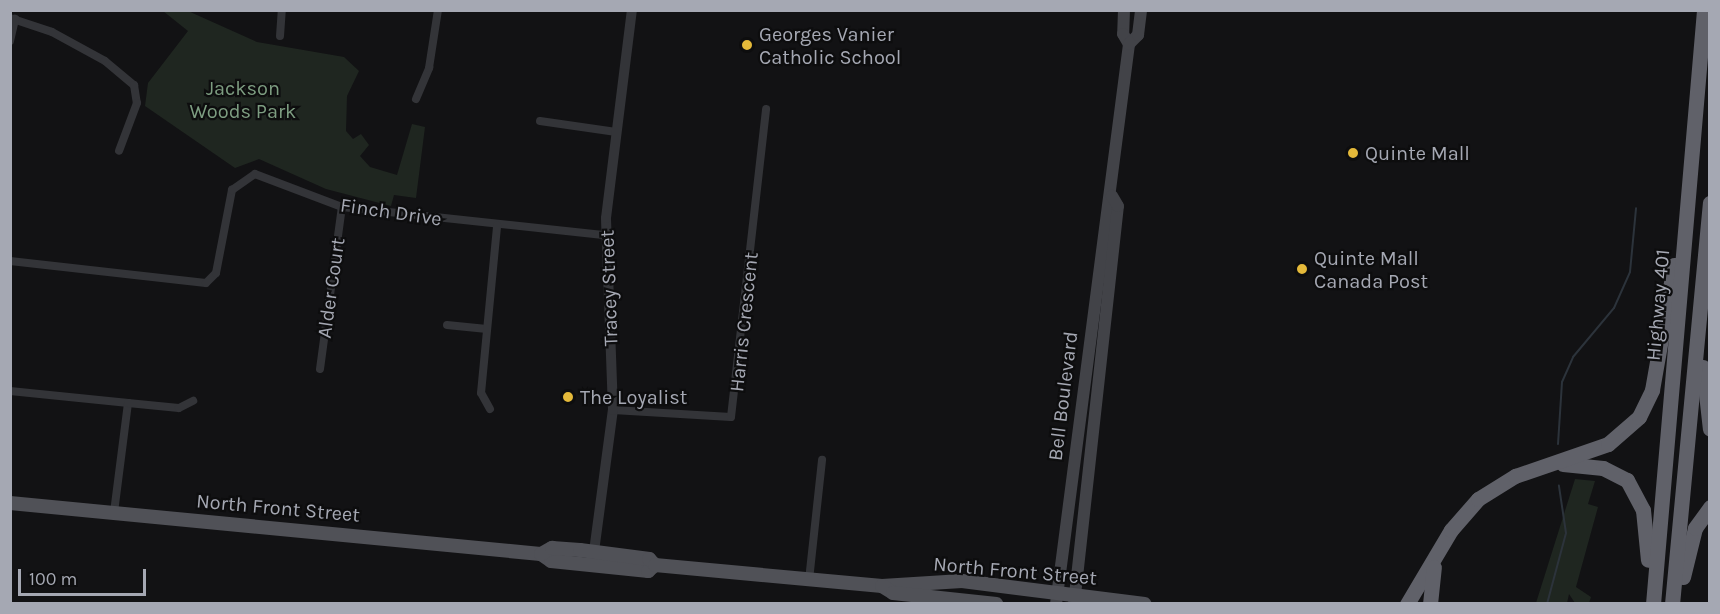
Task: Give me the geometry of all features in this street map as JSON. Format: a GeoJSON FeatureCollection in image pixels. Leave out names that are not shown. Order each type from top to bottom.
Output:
{"type":"FeatureCollection","features":[{"type":"Feature","properties":{"kind":"highway","name":"Highway 401"},"geometry":{"type":"LineString","coordinates":[[1651,603],[1704,10]]}},
{"type":"Feature","properties":{"kind":"highway"},"geometry":{"type":"LineString","coordinates":[[1407,603],[1442,544],[1489,491],[1621,437],[1646,404],[1692,156]]}},
{"type":"Feature","properties":{"kind":"highway"},"geometry":{"type":"LineString","coordinates":[[1672,603],[1710,202]]}},
{"type":"Feature","properties":{"kind":"highway"},"geometry":{"type":"LineString","coordinates":[[1707,229],[1703,393],[1710,429]]}},
{"type":"Feature","properties":{"kind":"highway"},"geometry":{"type":"LineString","coordinates":[[1551,464],[1604,468],[1634,489],[1647,528],[1651,603]]}},
{"type":"Feature","properties":{"kind":"highway"},"geometry":{"type":"LineString","coordinates":[[1678,603],[1692,537],[1710,507]]}},
{"type":"Feature","properties":{"kind":"highway"},"geometry":{"type":"LineString","coordinates":[[1430,603],[1442,544]]}},
{"type":"Feature","properties":{"kind":"main road","name":"Bell Boulevard"},"geometry":{"type":"LineString","coordinates":[[1124,10],[1123,34],[1129,44]]}},
{"type":"Feature","properties":{"kind":"main road","name":"Bell Boulevard"},"geometry":{"type":"LineString","coordinates":[[1056,597],[1106,205],[1112,196],[1129,44],[1138,34],[1141,10]]}},
{"type":"Feature","properties":{"kind":"main road","name":"Bell Boulevard"},"geometry":{"type":"LineString","coordinates":[[1074,599],[1118,206],[1112,196]]}},
{"type":"Feature","properties":{"kind":"main road","name":"North Front Street"},"geometry":{"type":"LineString","coordinates":[[10,503],[541,554],[550,561],[593,558],[648,571],[656,565],[882,586],[949,581],[1056,597],[1145,603]]}},
{"type":"Feature","properties":{"kind":"main road","name":"North Front Street"},"geometry":{"type":"LineString","coordinates":[[882,586],[893,593],[996,603]]}},
{"type":"Feature","properties":{"kind":"street"},"geometry":{"type":"LineString","coordinates":[[280,36],[282,10]]}},
{"type":"Feature","properties":{"kind":"street"},"geometry":{"type":"LineString","coordinates":[[416,99],[429,68],[438,10]]}},
{"type":"Feature","properties":{"kind":"street","name":"Tracey Street"},"geometry":{"type":"LineString","coordinates":[[593,558],[613,410],[606,236],[616,132],[632,10]]}},
{"type":"Feature","properties":{"kind":"street"},"geometry":{"type":"LineString","coordinates":[[10,41],[13,18],[105,61],[137,94],[118,151]]}},
{"type":"Feature","properties":{"kind":"street","name":"Harris Crescent"},"geometry":{"type":"LineString","coordinates":[[613,410],[731,417],[766,109]]}},
{"type":"Feature","properties":{"kind":"street"},"geometry":{"type":"LineString","coordinates":[[540,121],[616,132]]}},
{"type":"Feature","properties":{"kind":"street","name":"Finch Drive"},"geometry":{"type":"LineString","coordinates":[[10,261],[207,283],[216,273],[229,199],[245,177],[263,175],[342,207],[497,226],[606,236]]}},
{"type":"Feature","properties":{"kind":"street","name":"Alder Court"},"geometry":{"type":"LineString","coordinates":[[320,369],[342,207]]}},
{"type":"Feature","properties":{"kind":"street"},"geometry":{"type":"LineString","coordinates":[[490,410],[482,393],[497,226]]}},
{"type":"Feature","properties":{"kind":"street"},"geometry":{"type":"LineString","coordinates":[[447,325],[487,329]]}},
{"type":"Feature","properties":{"kind":"street"},"geometry":{"type":"LineString","coordinates":[[10,391],[179,408],[193,401]]}},
{"type":"Feature","properties":{"kind":"street"},"geometry":{"type":"LineString","coordinates":[[114,513],[128,403]]}},
{"type":"Feature","properties":{"kind":"street"},"geometry":{"type":"LineString","coordinates":[[809,580],[822,460]]}},
{"type":"Feature","properties":{"kind":"green space","name":"Jackson Woods Park"},"geometry":{"type":"Polygon","coordinates":[[[163,11],[188,11],[257,42],[344,57],[359,71],[347,96],[346,131],[353,139],[361,134],[369,145],[360,156],[370,167],[397,175],[412,124],[425,127],[416,198],[394,195],[391,206],[326,189],[259,159],[235,168],[145,106],[148,83],[188,31],[163,11]]]}},
{"type":"Feature","properties":{"kind":"green space"},"geometry":{"type":"Polygon","coordinates":[[[1575,479],[1595,481],[1588,504],[1598,507],[1576,587],[1591,597],[1589,603],[1575,603],[1569,594],[1567,603],[1536,603],[1575,479]]]}},
{"type":"Feature","properties":{"kind":"waterway"},"geometry":{"type":"LineString","coordinates":[[1558,444],[1562,382],[1573,357],[1614,308],[1630,272],[1636,208]]}},
{"type":"Feature","properties":{"kind":"waterway"},"geometry":{"type":"LineString","coordinates":[[1547,604],[1566,533],[1559,486]]}},
{"type":"Feature","properties":{"kind":"place","name":"Georges Vanier Catholic School"},"geometry":{"type":"Point","coordinates":[747,45]}},
{"type":"Feature","properties":{"kind":"place","name":"Quinte Mall"},"geometry":{"type":"Point","coordinates":[1353,153]}},
{"type":"Feature","properties":{"kind":"place","name":"Quinte Mall Canada Post"},"geometry":{"type":"Point","coordinates":[1302,269]}},
{"type":"Feature","properties":{"kind":"place","name":"The Loyalist"},"geometry":{"type":"Point","coordinates":[568,397]}}]}
